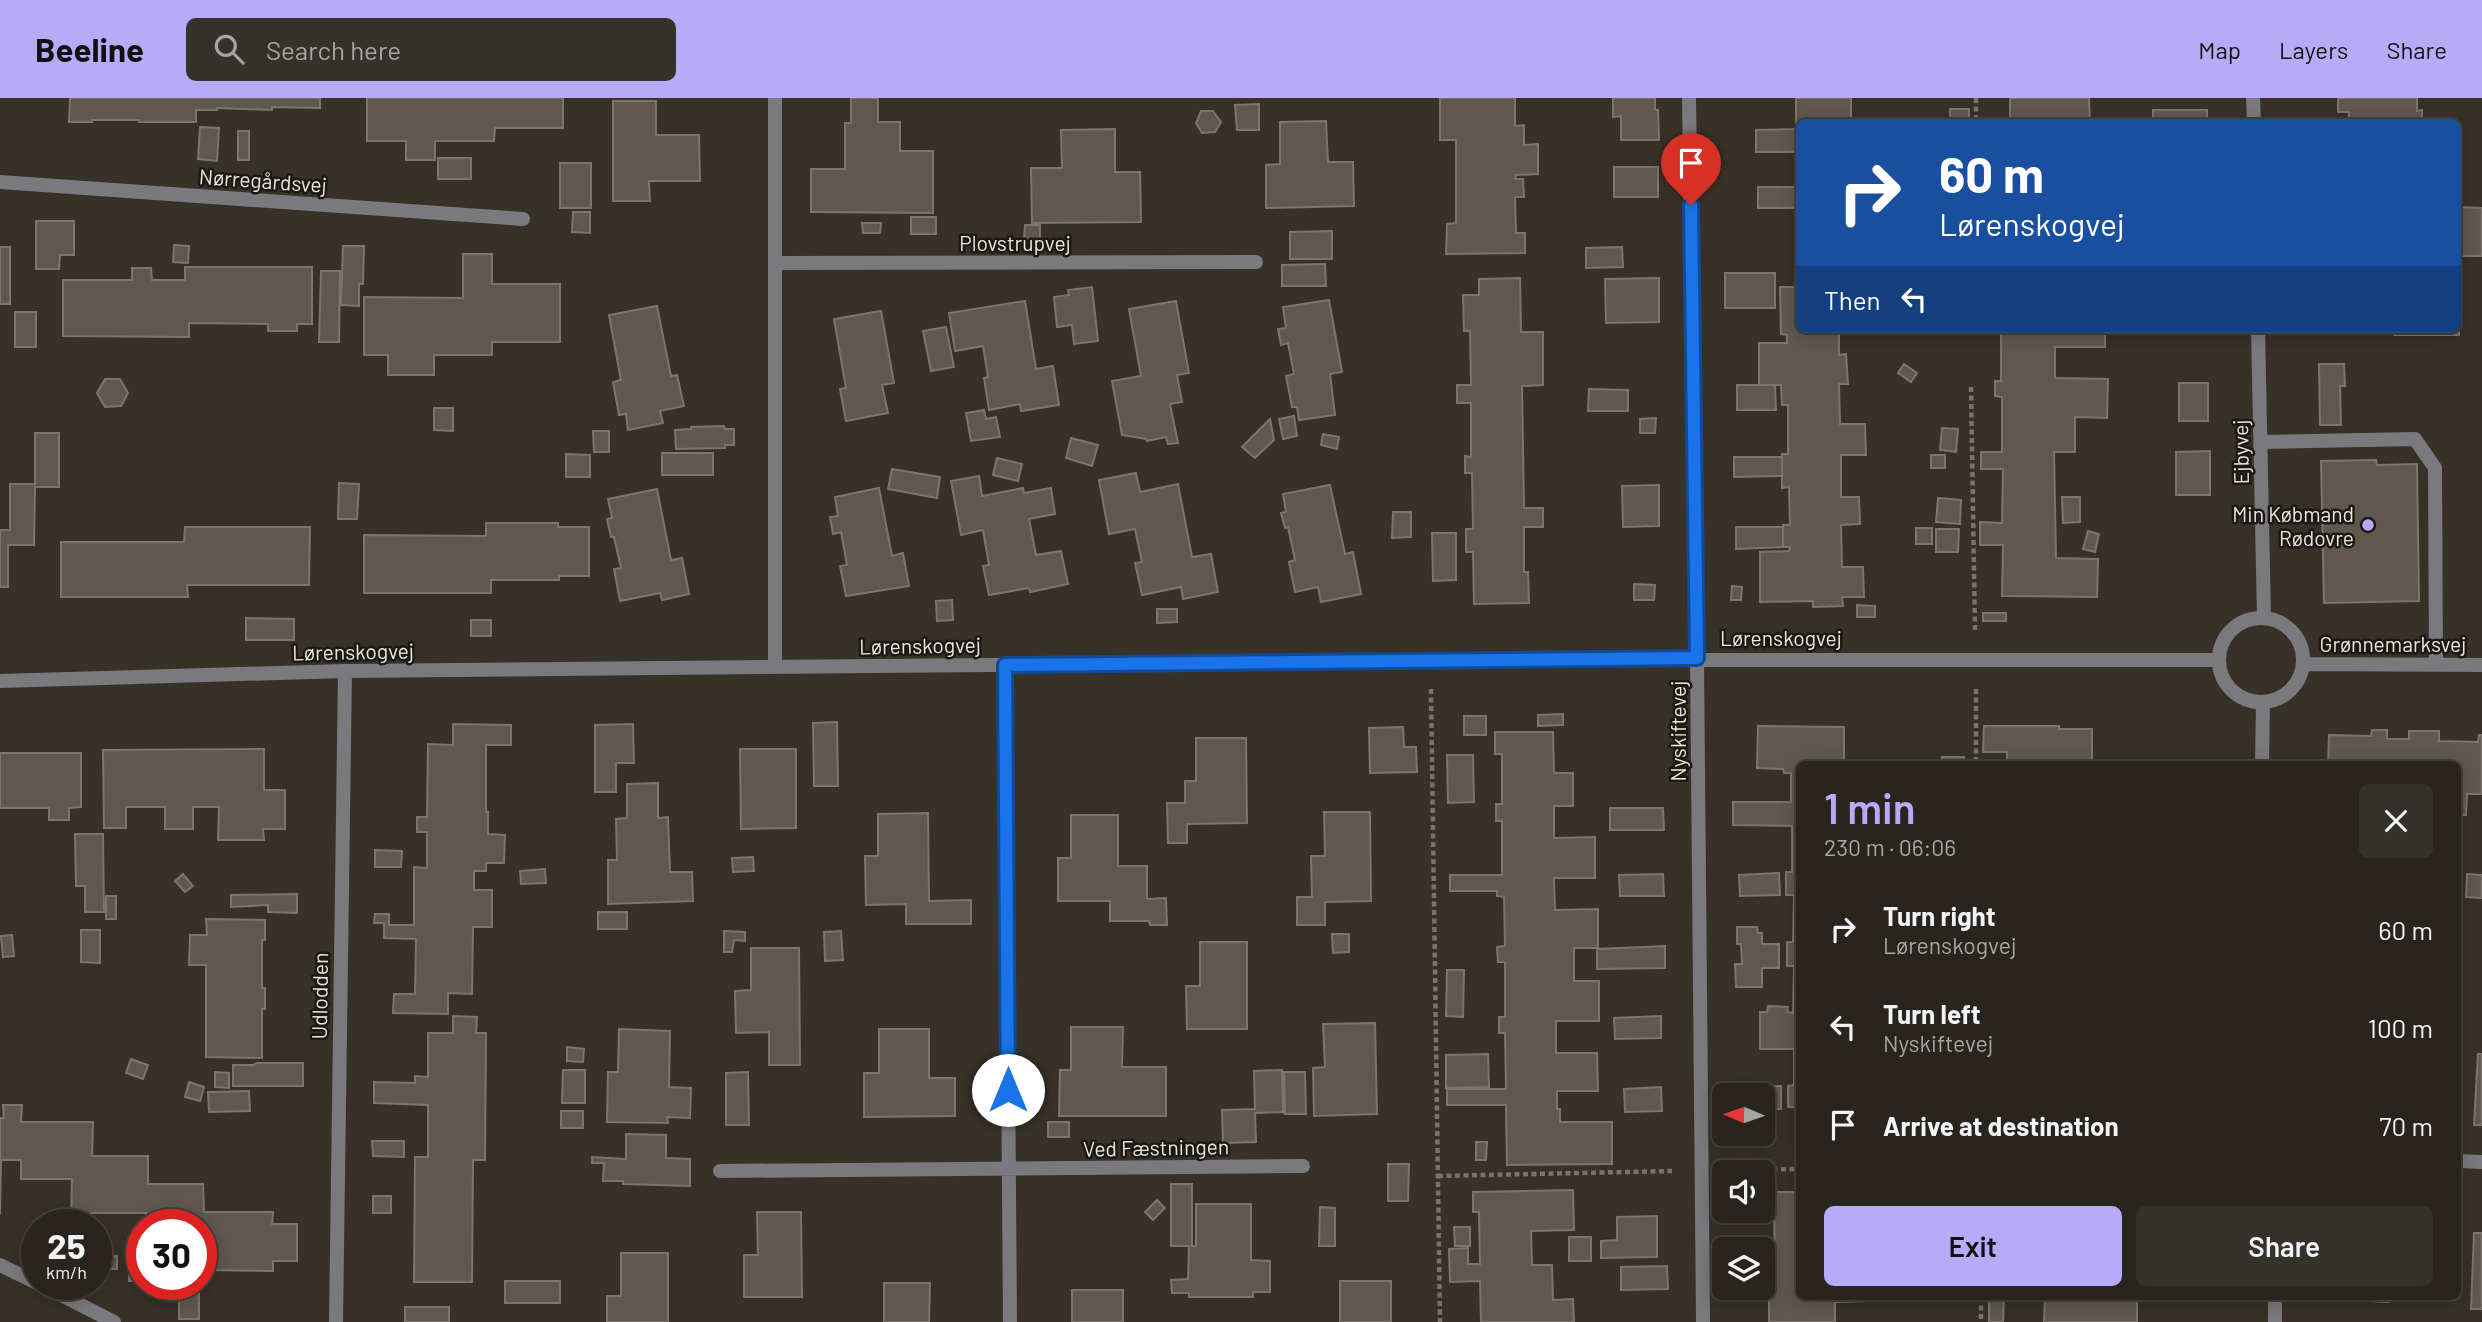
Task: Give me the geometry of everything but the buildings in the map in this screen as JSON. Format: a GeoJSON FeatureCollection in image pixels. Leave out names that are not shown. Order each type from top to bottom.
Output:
{"type":"FeatureCollection","features":[{"type":"Feature","properties":{"kind":"street"},"geometry":{"type":"LineString","coordinates":[[775,98],[775,667]]}},
{"type":"Feature","properties":{"kind":"street","name":"Nyskiftevej"},"geometry":{"type":"LineString","coordinates":[[1689,98],[1703,1322]]}},
{"type":"Feature","properties":{"kind":"street"},"geometry":{"type":"LineString","coordinates":[[2253,98],[2254,119]]}},
{"type":"Feature","properties":{"kind":"street","name":"Nørregårdsvej"},"geometry":{"type":"LineString","coordinates":[[0,182],[523,219]]}},
{"type":"Feature","properties":{"kind":"street","name":"Plovstrupvej"},"geometry":{"type":"LineString","coordinates":[[775,263],[1256,262]]}},
{"type":"Feature","properties":{"kind":"street","name":"Ejbyvej"},"geometry":{"type":"LineString","coordinates":[[2258,333],[2264,617]]}},
{"type":"Feature","properties":{"kind":"street"},"geometry":{"type":"LineString","coordinates":[[2261,442],[2415,439],[2435,468],[2436,664]]}},
{"type":"Feature","properties":{"kind":"street"},"geometry":{"type":"LineString","coordinates":[[2264,617],[2277,620],[2289,628],[2303,650],[2303,664],[2295,686],[2286,695],[2263,702],[2249,701],[2227,686],[2220,673],[2220,646],[2237,624],[2250,618],[2264,617]]}},
{"type":"Feature","properties":{"kind":"street","name":"Lørenskogvej"},"geometry":{"type":"LineString","coordinates":[[0,681],[345,671],[1697,658],[2218,660]]}},
{"type":"Feature","properties":{"kind":"street","name":"Grønnemarksvej"},"geometry":{"type":"LineString","coordinates":[[2303,664],[2482,665]]}},
{"type":"Feature","properties":{"kind":"street"},"geometry":{"type":"LineString","coordinates":[[1005,665],[1010,1322]]}},
{"type":"Feature","properties":{"kind":"street","name":"Udlodden"},"geometry":{"type":"LineString","coordinates":[[336,1322],[345,671]]}},
{"type":"Feature","properties":{"kind":"street"},"geometry":{"type":"LineString","coordinates":[[2262,761],[2263,702]]}},
{"type":"Feature","properties":{"kind":"street"},"geometry":{"type":"LineString","coordinates":[[2461,1161],[2482,1162]]}},
{"type":"Feature","properties":{"kind":"street","name":"Ved Fæstningen"},"geometry":{"type":"LineString","coordinates":[[720,1171],[1303,1166]]}},
{"type":"Feature","properties":{"kind":"street"},"geometry":{"type":"LineString","coordinates":[[0,1265],[21,1276]]}},
{"type":"Feature","properties":{"kind":"street"},"geometry":{"type":"LineString","coordinates":[[70,1300],[114,1322]]}},
{"type":"Feature","properties":{"kind":"street"},"geometry":{"type":"LineString","coordinates":[[2275,1300],[2275,1322]]}},
{"type":"Feature","properties":{"kind":"path"},"geometry":{"type":"LineString","coordinates":[[1976,98],[1976,119]]}},
{"type":"Feature","properties":{"kind":"path"},"geometry":{"type":"LineString","coordinates":[[1971,387],[1976,761]]}},
{"type":"Feature","properties":{"kind":"path"},"geometry":{"type":"LineString","coordinates":[[1431,661],[1440,1322]]}},
{"type":"Feature","properties":{"kind":"path"},"geometry":{"type":"LineString","coordinates":[[1438,1176],[1796,1169]]}},
{"type":"Feature","properties":{"kind":"path"},"geometry":{"type":"LineString","coordinates":[[1981,1300],[1981,1322]]}},
{"type":"Feature","properties":{"kind":"place","name":"Min Købmand Rødovre"},"geometry":{"type":"Point","coordinates":[2368,525]}},
{"type":"Feature","properties":{"kind":"route"},"geometry":{"type":"LineString","coordinates":[[1008,1090],[1005,665],[1697,658],[1691,205]]}}]}
